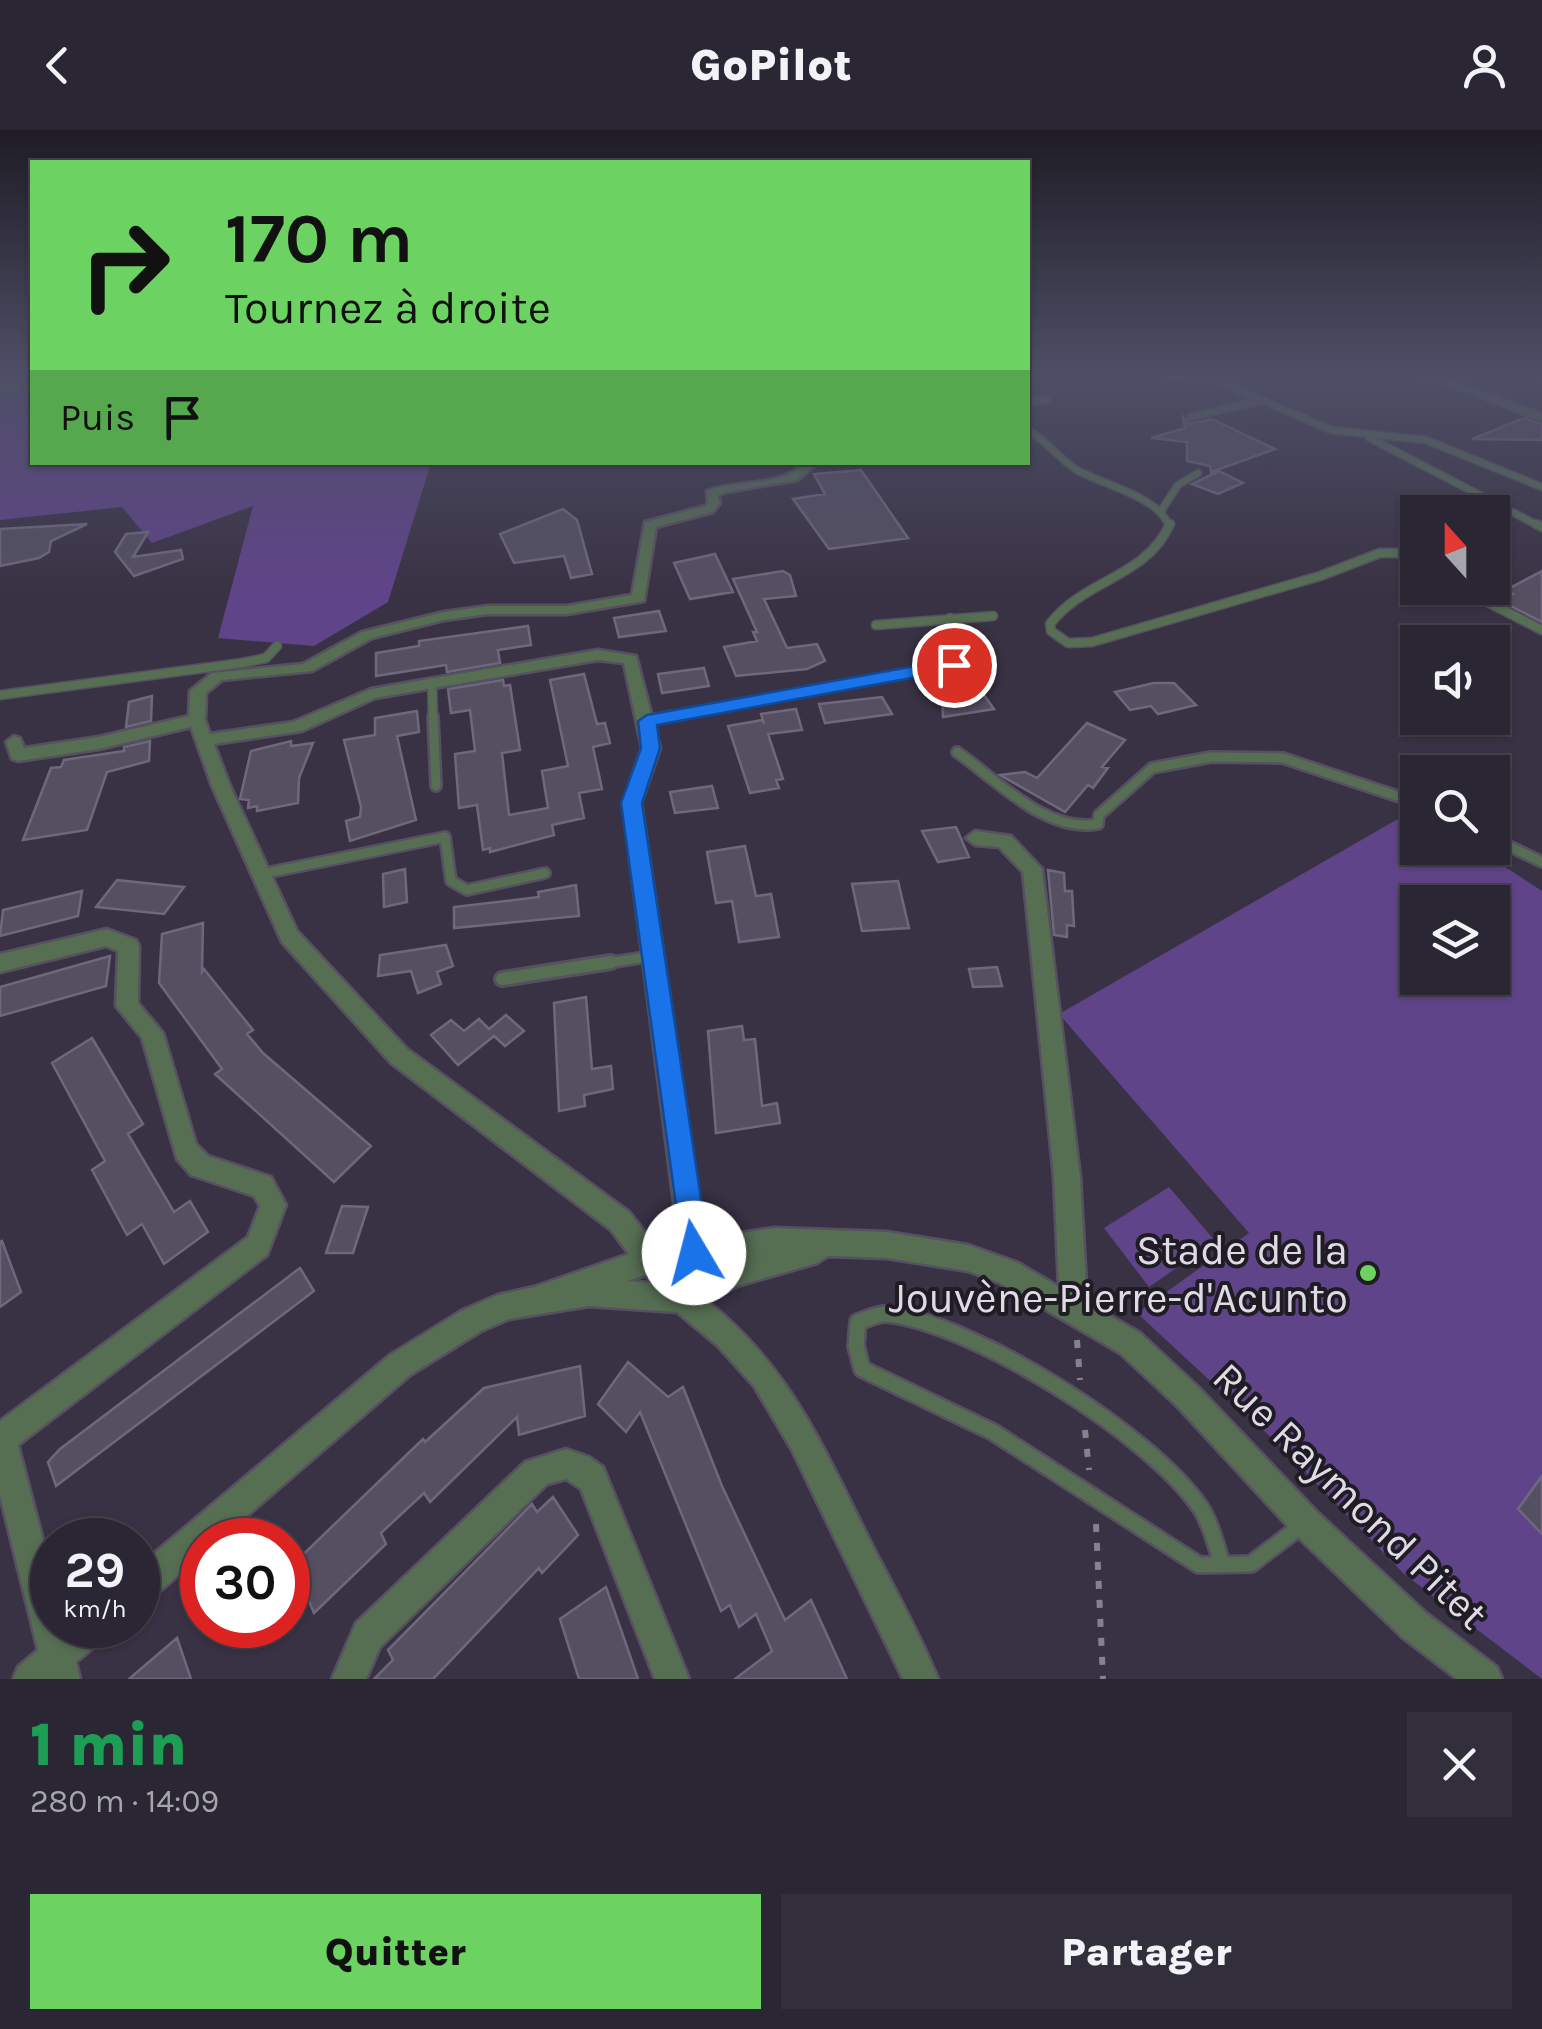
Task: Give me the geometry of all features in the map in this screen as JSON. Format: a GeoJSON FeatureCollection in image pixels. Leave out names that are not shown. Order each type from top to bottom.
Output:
{"type":"FeatureCollection","features":[{"type":"Feature","properties":{"kind":"street"},"geometry":{"type":"LineString","coordinates":[[811,465],[784,480],[721,489],[711,494],[714,503],[709,508],[650,525],[638,598],[567,610],[488,610],[392,627],[344,644],[306,668],[218,676],[198,691],[201,730],[289,936],[399,1056],[620,1221],[682,1300],[728,1336],[783,1400],[921,1679]]}},
{"type":"Feature","properties":{"kind":"street"},"geometry":{"type":"LineString","coordinates":[[14,742],[18,755],[201,730],[296,727],[371,694],[432,682],[618,654],[636,665],[651,748],[632,803],[694,1253]]}},
{"type":"Feature","properties":{"kind":"street"},"geometry":{"type":"LineString","coordinates":[[975,838],[1004,841],[1032,869],[1067,1176],[1074,1310]]}},
{"type":"Feature","properties":{"kind":"street"},"geometry":{"type":"LineString","coordinates":[[0,963],[107,937],[130,946],[127,1006],[152,1034],[186,1151],[200,1166],[262,1186],[274,1204],[258,1246],[1,1440],[60,1667],[30,1679]]}},
{"type":"Feature","properties":{"kind":"street","name":"Rue Raymond Pitet"},"geometry":{"type":"LineString","coordinates":[[541,1298],[650,1260],[774,1241],[887,1245],[968,1258],[1008,1273],[1130,1343],[1188,1397],[1306,1523],[1414,1625],[1485,1679]]}},
{"type":"Feature","properties":{"kind":"street","name":"Rue Raymond Pitet"},"geometry":{"type":"LineString","coordinates":[[682,1300],[734,1274],[832,1246]]}},
{"type":"Feature","properties":{"kind":"street"},"geometry":{"type":"LineString","coordinates":[[160,1569],[400,1364],[472,1321],[508,1304],[590,1292],[682,1300]]}},
{"type":"Feature","properties":{"kind":"street"},"geometry":{"type":"LineString","coordinates":[[350,1679],[368,1635],[536,1473],[556,1463],[576,1464],[592,1478],[672,1679]]}},
{"type":"Feature","properties":{"kind":"lane"},"geometry":{"type":"LineString","coordinates":[[1053,447],[1074,468],[1161,512],[1170,524],[1166,537],[1130,571],[1060,607],[1050,624],[1058,638],[1092,642],[1320,576],[1380,553],[1400,555]]}},
{"type":"Feature","properties":{"kind":"lane"},"geometry":{"type":"LineString","coordinates":[[1384,447],[1542,527]]}},
{"type":"Feature","properties":{"kind":"lane"},"geometry":{"type":"LineString","coordinates":[[1444,447],[1542,487]]}},
{"type":"Feature","properties":{"kind":"lane"},"geometry":{"type":"LineString","coordinates":[[1161,512],[1178,485],[1198,473]]}},
{"type":"Feature","properties":{"kind":"lane"},"geometry":{"type":"LineString","coordinates":[[1493,605],[1542,630]]}},
{"type":"Feature","properties":{"kind":"lane"},"geometry":{"type":"LineString","coordinates":[[876,626],[993,616]]}},
{"type":"Feature","properties":{"kind":"lane"},"geometry":{"type":"LineString","coordinates":[[950,618],[954,665]]}},
{"type":"Feature","properties":{"kind":"lane"},"geometry":{"type":"LineString","coordinates":[[0,695],[242,663],[266,658],[278,646]]}},
{"type":"Feature","properties":{"kind":"lane"},"geometry":{"type":"LineString","coordinates":[[647,721],[988,659]]}},
{"type":"Feature","properties":{"kind":"lane"},"geometry":{"type":"LineString","coordinates":[[432,682],[436,786]]}},
{"type":"Feature","properties":{"kind":"lane"},"geometry":{"type":"LineString","coordinates":[[957,752],[1048,815],[1085,830],[1098,824],[1099,815],[1152,768],[1211,757],[1283,758],[1400,797]]}},
{"type":"Feature","properties":{"kind":"lane"},"geometry":{"type":"LineString","coordinates":[[260,874],[445,837],[451,882],[467,890],[546,872]]}},
{"type":"Feature","properties":{"kind":"lane"},"geometry":{"type":"LineString","coordinates":[[1510,847],[1542,862]]}},
{"type":"Feature","properties":{"kind":"lane"},"geometry":{"type":"LineString","coordinates":[[502,979],[652,956]]}},
{"type":"Feature","properties":{"kind":"lane"},"geometry":{"type":"LineString","coordinates":[[1222,1564],[1202,1509],[1170,1472],[1061,1386],[985,1346],[920,1322],[883,1313],[858,1322],[856,1346],[862,1369],[993,1432],[1200,1566],[1251,1564],[1306,1523]]}},
{"type":"Feature","properties":{"kind":"shaded area"},"geometry":{"type":"Polygon","coordinates":[[[0,447],[30,447],[30,465],[430,465],[388,602],[314,646],[218,638],[253,506],[152,543],[122,507],[0,520],[0,447]]]}},
{"type":"Feature","properties":{"kind":"shaded area","name":"Stade de la Jouvène-Pierre-d'Acunto"},"geometry":{"type":"Polygon","coordinates":[[[1400,818],[1400,865],[1502,865],[1542,891],[1542,1679],[1404,1574],[1277,1443],[1137,1313],[1249,1233],[1059,1014],[1400,818]]]}},
{"type":"Feature","properties":{"kind":"shaded area"},"geometry":{"type":"Polygon","coordinates":[[[1169,1187],[1215,1241],[1149,1287],[1104,1228],[1169,1187]]]}},
{"type":"Feature","properties":{"kind":"building"},"geometry":{"type":"Polygon","coordinates":[[[1187,447],[1275,449],[1211,472],[1210,466],[1187,461],[1187,447]]]}},
{"type":"Feature","properties":{"kind":"building"},"geometry":{"type":"Polygon","coordinates":[[[861,470],[908,538],[829,549],[793,499],[825,494],[814,474],[861,470]]]}},
{"type":"Feature","properties":{"kind":"building"},"geometry":{"type":"Polygon","coordinates":[[[1219,471],[1243,483],[1218,494],[1192,484],[1219,471]]]}},
{"type":"Feature","properties":{"kind":"building"},"geometry":{"type":"Polygon","coordinates":[[[563,509],[577,520],[592,574],[571,578],[564,556],[514,563],[500,534],[563,509]]]}},
{"type":"Feature","properties":{"kind":"building"},"geometry":{"type":"Polygon","coordinates":[[[87,524],[51,541],[49,552],[39,558],[0,566],[0,529],[87,524]]]}},
{"type":"Feature","properties":{"kind":"building"},"geometry":{"type":"Polygon","coordinates":[[[148,532],[133,557],[181,550],[183,559],[134,576],[115,552],[126,534],[148,532]]]}},
{"type":"Feature","properties":{"kind":"building"},"geometry":{"type":"Polygon","coordinates":[[[715,554],[733,592],[690,599],[674,563],[715,554]]]}},
{"type":"Feature","properties":{"kind":"building"},"geometry":{"type":"Polygon","coordinates":[[[783,571],[790,575],[796,596],[764,599],[787,648],[817,644],[825,661],[807,669],[736,676],[724,647],[757,641],[753,632],[757,632],[733,579],[783,571]]]}},
{"type":"Feature","properties":{"kind":"building"},"geometry":{"type":"Polygon","coordinates":[[[1542,571],[1542,622],[1509,605],[1513,594],[1510,588],[1542,571]]]}},
{"type":"Feature","properties":{"kind":"building"},"geometry":{"type":"Polygon","coordinates":[[[659,611],[666,631],[619,637],[614,618],[659,611]]]}},
{"type":"Feature","properties":{"kind":"building"},"geometry":{"type":"Polygon","coordinates":[[[528,626],[531,645],[498,650],[500,663],[447,672],[446,665],[376,676],[376,653],[419,646],[419,641],[528,626]]]}},
{"type":"Feature","properties":{"kind":"building"},"geometry":{"type":"Polygon","coordinates":[[[704,668],[709,686],[662,693],[658,674],[704,668]]]}},
{"type":"Feature","properties":{"kind":"building"},"geometry":{"type":"Polygon","coordinates":[[[584,674],[597,724],[605,723],[610,743],[593,747],[602,789],[579,793],[584,818],[552,825],[554,835],[490,852],[490,848],[483,850],[477,805],[459,808],[455,754],[475,751],[470,710],[451,713],[448,689],[503,680],[504,686],[510,685],[520,750],[502,753],[509,815],[548,808],[542,771],[568,766],[550,680],[584,674]]]}},
{"type":"Feature","properties":{"kind":"building"},"geometry":{"type":"Polygon","coordinates":[[[972,678],[994,709],[943,717],[942,693],[936,682],[972,678]]]}},
{"type":"Feature","properties":{"kind":"building"},"geometry":{"type":"Polygon","coordinates":[[[1154,683],[1174,683],[1196,705],[1158,714],[1151,706],[1130,710],[1115,692],[1154,683]]]}},
{"type":"Feature","properties":{"kind":"building"},"geometry":{"type":"Polygon","coordinates":[[[152,696],[151,721],[126,727],[129,702],[152,696]]]}},
{"type":"Feature","properties":{"kind":"building"},"geometry":{"type":"Polygon","coordinates":[[[882,697],[892,714],[825,723],[819,704],[882,697]]]}},
{"type":"Feature","properties":{"kind":"building"},"geometry":{"type":"Polygon","coordinates":[[[796,709],[802,730],[768,734],[783,779],[776,780],[779,788],[750,793],[728,726],[763,720],[761,714],[796,709]]]}},
{"type":"Feature","properties":{"kind":"building"},"geometry":{"type":"Polygon","coordinates":[[[417,711],[419,732],[397,736],[416,820],[350,841],[346,821],[360,817],[361,807],[344,740],[375,735],[375,718],[417,711]]]}},
{"type":"Feature","properties":{"kind":"building"},"geometry":{"type":"Polygon","coordinates":[[[1087,723],[1125,740],[1102,767],[1108,768],[1093,788],[1088,785],[1065,812],[1000,775],[1025,772],[1037,778],[1087,723]]]}},
{"type":"Feature","properties":{"kind":"building"},"geometry":{"type":"Polygon","coordinates":[[[150,741],[149,761],[107,772],[87,830],[23,840],[51,768],[61,767],[64,760],[124,751],[124,747],[150,741]]]}},
{"type":"Feature","properties":{"kind":"building"},"geometry":{"type":"Polygon","coordinates":[[[291,741],[291,746],[313,743],[299,778],[298,803],[257,811],[257,806],[248,808],[249,800],[240,799],[251,751],[291,741]]]}},
{"type":"Feature","properties":{"kind":"building"},"geometry":{"type":"Polygon","coordinates":[[[712,786],[718,808],[675,813],[670,792],[712,786]]]}},
{"type":"Feature","properties":{"kind":"building"},"geometry":{"type":"Polygon","coordinates":[[[956,827],[969,857],[938,862],[922,831],[956,827]]]}},
{"type":"Feature","properties":{"kind":"building"},"geometry":{"type":"Polygon","coordinates":[[[745,846],[756,896],[771,894],[779,937],[739,942],[732,901],[716,903],[707,852],[745,846]]]}},
{"type":"Feature","properties":{"kind":"building"},"geometry":{"type":"Polygon","coordinates":[[[405,869],[407,902],[384,907],[383,874],[405,869]]]}},
{"type":"Feature","properties":{"kind":"building"},"geometry":{"type":"Polygon","coordinates":[[[1048,870],[1064,873],[1065,891],[1072,891],[1074,926],[1067,925],[1067,937],[1054,935],[1048,870]]]}},
{"type":"Feature","properties":{"kind":"building"},"geometry":{"type":"Polygon","coordinates":[[[117,880],[184,887],[164,914],[96,907],[117,880]]]}},
{"type":"Feature","properties":{"kind":"building"},"geometry":{"type":"Polygon","coordinates":[[[898,881],[909,928],[862,931],[852,884],[898,881]]]}},
{"type":"Feature","properties":{"kind":"building"},"geometry":{"type":"Polygon","coordinates":[[[576,885],[579,916],[454,928],[454,907],[539,897],[538,892],[576,885]]]}},
{"type":"Feature","properties":{"kind":"building"},"geometry":{"type":"Polygon","coordinates":[[[82,891],[78,916],[0,936],[3,910],[82,891]]]}},
{"type":"Feature","properties":{"kind":"building"},"geometry":{"type":"Polygon","coordinates":[[[203,923],[202,972],[204,969],[253,1030],[247,1034],[263,1053],[371,1146],[334,1182],[215,1074],[222,1069],[159,983],[162,934],[203,923]]]}},
{"type":"Feature","properties":{"kind":"building"},"geometry":{"type":"Polygon","coordinates":[[[446,945],[453,966],[437,972],[441,984],[418,993],[411,971],[378,976],[380,955],[446,945]]]}},
{"type":"Feature","properties":{"kind":"building"},"geometry":{"type":"Polygon","coordinates":[[[110,956],[106,986],[0,1016],[0,987],[110,956]]]}},
{"type":"Feature","properties":{"kind":"building"},"geometry":{"type":"Polygon","coordinates":[[[997,967],[1002,986],[973,987],[969,969],[997,967]]]}},
{"type":"Feature","properties":{"kind":"building"},"geometry":{"type":"Polygon","coordinates":[[[586,997],[592,1069],[611,1066],[613,1089],[584,1095],[585,1106],[559,1111],[554,1003],[586,997]]]}},
{"type":"Feature","properties":{"kind":"building"},"geometry":{"type":"Polygon","coordinates":[[[506,1015],[524,1031],[505,1046],[494,1036],[458,1065],[431,1035],[451,1020],[464,1031],[479,1019],[489,1029],[506,1015]]]}},
{"type":"Feature","properties":{"kind":"building"},"geometry":{"type":"Polygon","coordinates":[[[742,1026],[744,1040],[755,1039],[762,1106],[777,1103],[780,1123],[716,1133],[708,1031],[742,1026]]]}},
{"type":"Feature","properties":{"kind":"building"},"geometry":{"type":"Polygon","coordinates":[[[92,1038],[143,1124],[128,1134],[174,1212],[190,1201],[208,1232],[164,1264],[142,1224],[127,1235],[92,1170],[105,1161],[52,1063],[92,1038]]]}},
{"type":"Feature","properties":{"kind":"building"},"geometry":{"type":"Polygon","coordinates":[[[342,1206],[368,1207],[353,1253],[326,1253],[342,1206]]]}},
{"type":"Feature","properties":{"kind":"building"},"geometry":{"type":"Polygon","coordinates":[[[0,1242],[21,1292],[0,1307],[0,1242]]]}},
{"type":"Feature","properties":{"kind":"building"},"geometry":{"type":"Polygon","coordinates":[[[300,1268],[314,1291],[56,1486],[48,1462],[60,1449],[300,1268]]]}},
{"type":"Feature","properties":{"kind":"building"},"geometry":{"type":"Polygon","coordinates":[[[628,1362],[668,1397],[683,1387],[722,1486],[785,1620],[811,1600],[847,1679],[735,1679],[772,1651],[756,1614],[739,1627],[730,1605],[721,1611],[640,1412],[626,1432],[598,1404],[628,1362]]]}},
{"type":"Feature","properties":{"kind":"building"},"geometry":{"type":"Polygon","coordinates":[[[580,1366],[585,1416],[519,1435],[517,1417],[430,1502],[424,1493],[381,1533],[386,1544],[314,1613],[310,1604],[310,1548],[423,1439],[425,1442],[484,1388],[580,1366]]]}},
{"type":"Feature","properties":{"kind":"building"},"geometry":{"type":"Polygon","coordinates":[[[1542,1476],[1542,1534],[1518,1509],[1542,1476]]]}},
{"type":"Feature","properties":{"kind":"building"},"geometry":{"type":"Polygon","coordinates":[[[553,1497],[578,1535],[542,1573],[539,1568],[433,1679],[374,1679],[393,1660],[388,1650],[532,1504],[537,1512],[553,1497]]]}},
{"type":"Feature","properties":{"kind":"building"},"geometry":{"type":"Polygon","coordinates":[[[606,1587],[638,1679],[579,1679],[560,1619],[606,1587]]]}},
{"type":"Feature","properties":{"kind":"building"},"geometry":{"type":"Polygon","coordinates":[[[177,1638],[191,1679],[129,1679],[177,1638]]]}},
{"type":"Feature","properties":{"kind":"place","name":"Stade de la Jouvène-Pierre-d'Acunto"},"geometry":{"type":"Point","coordinates":[1368,1273]}},
{"type":"Feature","properties":{"kind":"route"},"geometry":{"type":"LineString","coordinates":[[694,1253],[632,803],[651,748],[647,721],[954,665]]}}]}
